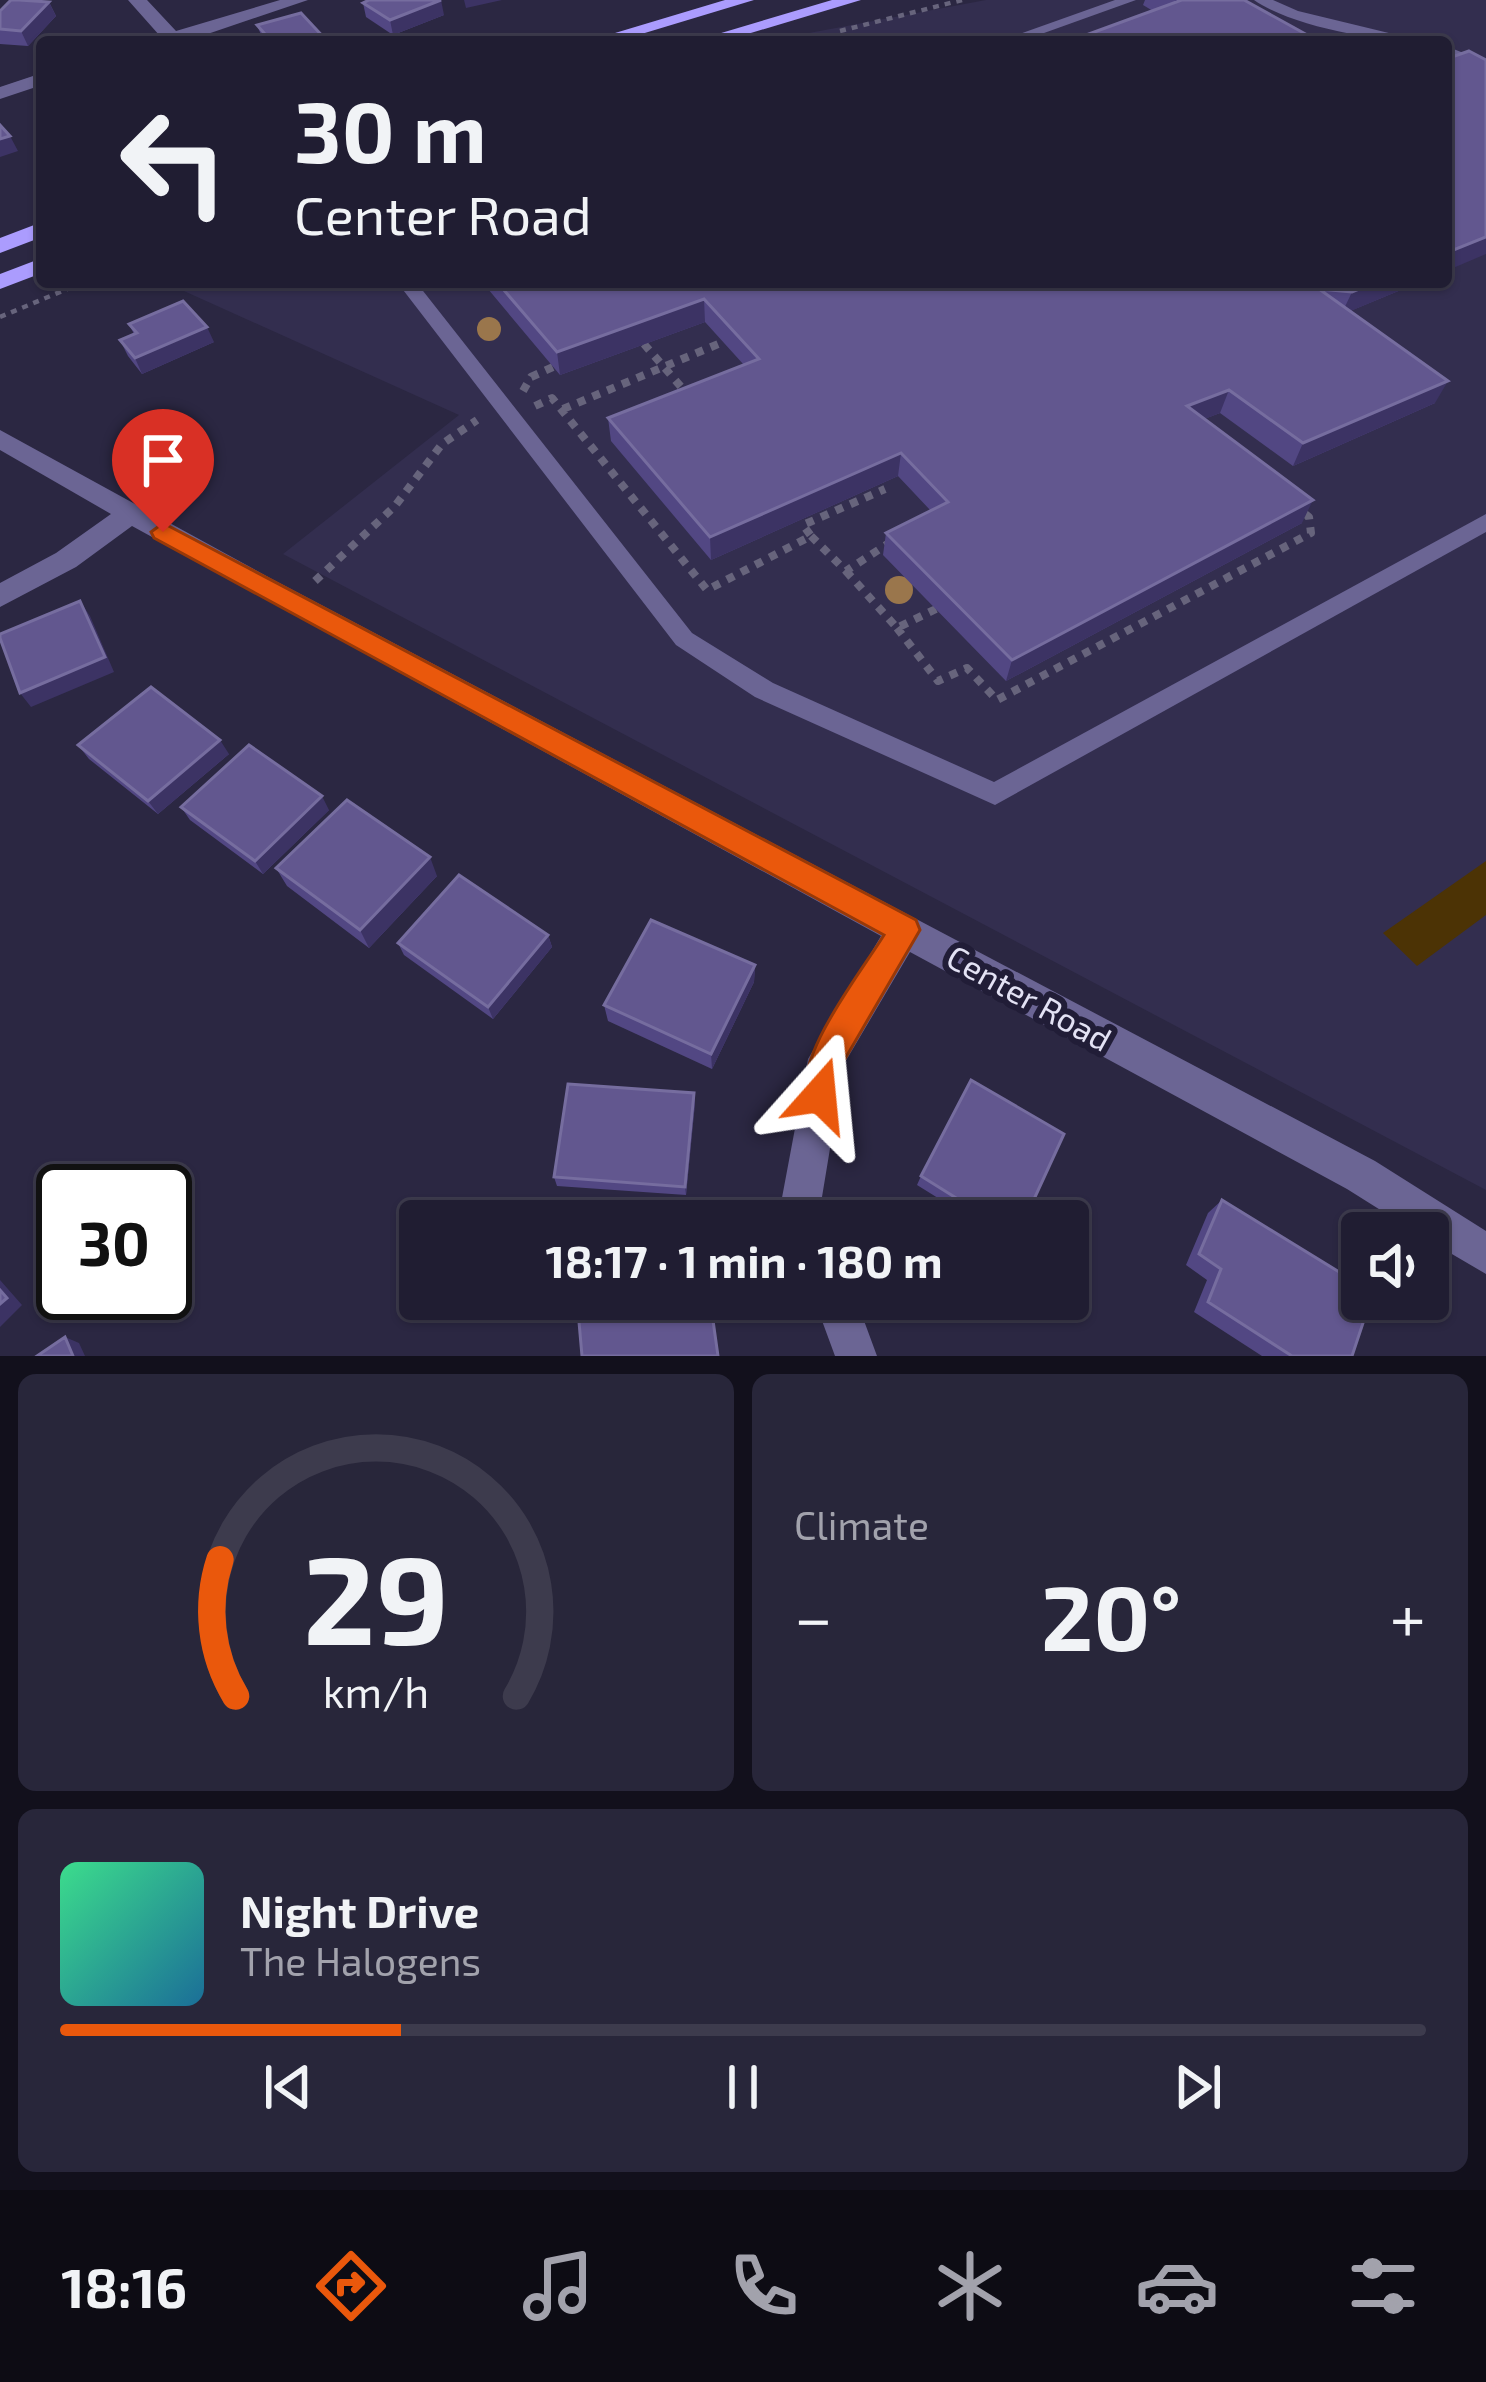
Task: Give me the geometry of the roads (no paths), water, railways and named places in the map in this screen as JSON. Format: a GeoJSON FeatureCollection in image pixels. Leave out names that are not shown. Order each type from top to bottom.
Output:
{"type":"FeatureCollection","features":[{"type":"Feature","properties":{"kind":"main road"},"geometry":{"type":"LineString","coordinates":[[616,36],[745,0]]}},
{"type":"Feature","properties":{"kind":"main road"},"geometry":{"type":"LineString","coordinates":[[722,36],[852,0]]}},
{"type":"Feature","properties":{"kind":"main road"},"geometry":{"type":"LineString","coordinates":[[0,245],[36,232]]}},
{"type":"Feature","properties":{"kind":"main road"},"geometry":{"type":"LineString","coordinates":[[0,282],[36,267]]}},
{"type":"Feature","properties":{"kind":"street"},"geometry":{"type":"LineString","coordinates":[[137,0],[165,36]]}},
{"type":"Feature","properties":{"kind":"street"},"geometry":{"type":"LineString","coordinates":[[185,36],[299,0]]}},
{"type":"Feature","properties":{"kind":"street"},"geometry":{"type":"LineString","coordinates":[[0,93],[36,81]]}},
{"type":"Feature","properties":{"kind":"street","name":"Center Road"},"geometry":{"type":"LineString","coordinates":[[0,440],[293,603],[1361,1175],[1486,1254]]}},
{"type":"Feature","properties":{"kind":"street"},"geometry":{"type":"LineString","coordinates":[[0,596],[66,560],[131,513]]}},
{"type":"Feature","properties":{"kind":"street"},"geometry":{"type":"LineString","coordinates":[[801,1200],[826,1059],[904,930]]}},
{"type":"Feature","properties":{"kind":"street"},"geometry":{"type":"LineString","coordinates":[[843,1320],[856,1356]]}},
{"type":"Feature","properties":{"kind":"lane"},"geometry":{"type":"LineString","coordinates":[[1022,36],[1129,0]]}},
{"type":"Feature","properties":{"kind":"lane"},"geometry":{"type":"LineString","coordinates":[[1261,0],[1294,14],[1392,36]]}},
{"type":"Feature","properties":{"kind":"lane"},"geometry":{"type":"LineString","coordinates":[[1452,54],[1486,68]]}},
{"type":"Feature","properties":{"kind":"lane"},"geometry":{"type":"LineString","coordinates":[[411,288],[684,639],[764,690],[995,794],[1486,522]]}}]}
